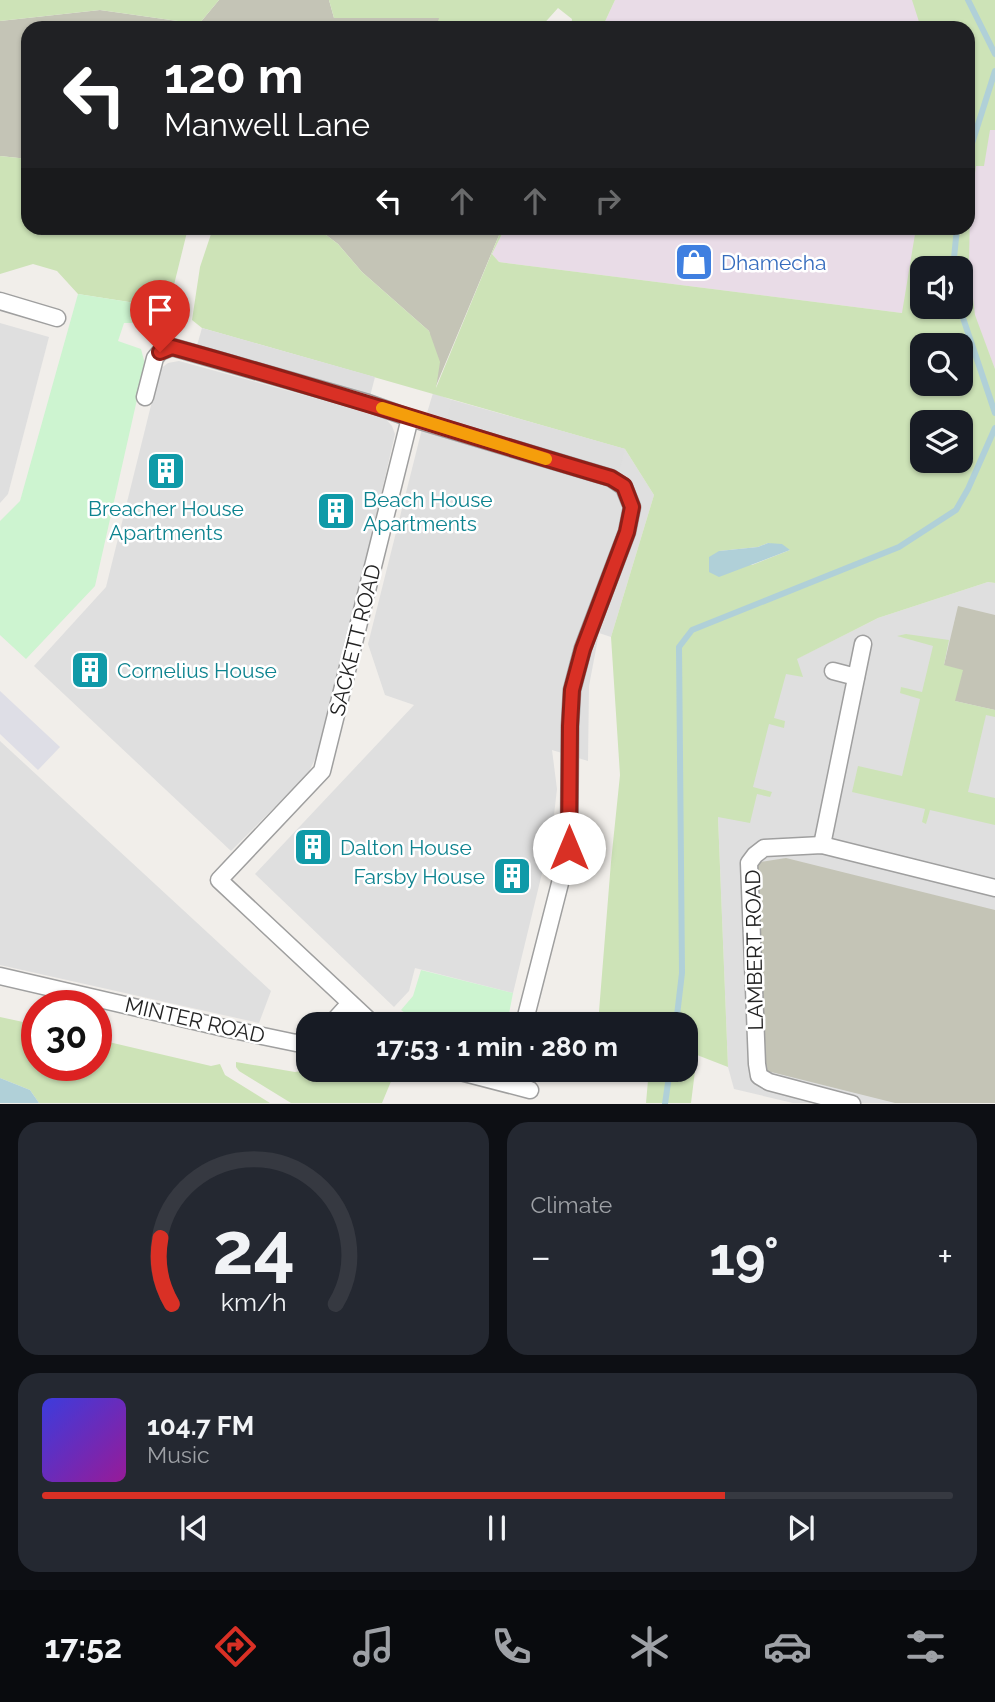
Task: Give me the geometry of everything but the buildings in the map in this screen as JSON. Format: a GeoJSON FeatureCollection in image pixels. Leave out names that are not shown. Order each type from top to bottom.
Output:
{"type":"FeatureCollection","features":[{"type":"Feature","properties":{"kind":"street"},"geometry":{"type":"LineString","coordinates":[[0,301],[57,318]]}},
{"type":"Feature","properties":{"kind":"street"},"geometry":{"type":"LineString","coordinates":[[145,397],[155,358],[160,352],[172,347],[368,403],[611,478],[624,486],[632,507],[627,532],[583,649],[572,690],[569,848],[527,1012]]}},
{"type":"Feature","properties":{"kind":"street","name":"SACKETT ROAD"},"geometry":{"type":"LineString","coordinates":[[350,1003],[219,880],[322,771],[410,418]]}},
{"type":"Feature","properties":{"kind":"street"},"geometry":{"type":"LineString","coordinates":[[822,845],[863,644]]}},
{"type":"Feature","properties":{"kind":"street"},"geometry":{"type":"LineString","coordinates":[[833,671],[856,677]]}},
{"type":"Feature","properties":{"kind":"street","name":"LAMBERT ROAD"},"geometry":{"type":"LineString","coordinates":[[852,1104],[769,1082],[759,1076],[749,863],[764,848],[822,845],[995,888]]}},
{"type":"Feature","properties":{"kind":"street","name":"MINTER ROAD"},"geometry":{"type":"LineString","coordinates":[[0,976],[296,1043]]}},
{"type":"Feature","properties":{"kind":"street"},"geometry":{"type":"LineString","coordinates":[[342,1012],[350,1003],[360,1012]]}},
{"type":"Feature","properties":{"kind":"street"},"geometry":{"type":"LineString","coordinates":[[518,1082],[530,1090]]}},
{"type":"Feature","properties":{"kind":"shaded area"},"geometry":{"type":"Polygon","coordinates":[[[219,0],[329,0],[334,18],[440,18],[439,21],[202,21],[219,0]]]}},
{"type":"Feature","properties":{"kind":"shaded area"},"geometry":{"type":"Polygon","coordinates":[[[615,0],[995,0],[995,369],[973,315],[973,256],[910,256],[910,313],[499,262],[492,254],[502,235],[975,235],[975,21],[605,21],[615,0]]]}},
{"type":"Feature","properties":{"kind":"shaded area"},"geometry":{"type":"Polygon","coordinates":[[[100,10],[178,21],[21,21],[21,158],[0,156],[0,21],[100,10]]]}},
{"type":"Feature","properties":{"kind":"shaded area"},"geometry":{"type":"Polygon","coordinates":[[[326,235],[499,235],[433,393],[438,373],[429,331],[362,272],[338,244],[326,235]]]}},
{"type":"Feature","properties":{"kind":"shaded area"},"geometry":{"type":"Polygon","coordinates":[[[0,323],[49,337],[8,494],[0,503],[0,323]]]}},
{"type":"Feature","properties":{"kind":"shaded area"},"geometry":{"type":"Polygon","coordinates":[[[202,328],[375,377],[368,404],[194,356],[202,328]]]}},
{"type":"Feature","properties":{"kind":"shaded area"},"geometry":{"type":"Polygon","coordinates":[[[179,361],[384,417],[395,434],[326,735],[308,774],[231,851],[34,666],[106,587],[160,369],[168,363],[179,361]]]}},
{"type":"Feature","properties":{"kind":"shaded area"},"geometry":{"type":"Polygon","coordinates":[[[433,393],[625,449],[654,495],[611,637],[599,633],[589,686],[588,761],[552,750],[557,789],[552,832],[513,993],[415,968],[409,991],[394,1007],[255,874],[414,705],[385,695],[368,644],[433,393]]]}},
{"type":"Feature","properties":{"kind":"shaded area"},"geometry":{"type":"Polygon","coordinates":[[[452,400],[625,449],[618,476],[444,427],[452,400]]]}},
{"type":"Feature","properties":{"kind":"shaded area"},"geometry":{"type":"Polygon","coordinates":[[[988,582],[995,583],[995,1103],[793,1103],[734,1089],[728,1067],[718,817],[725,699],[796,659],[878,618],[988,582]]]}},
{"type":"Feature","properties":{"kind":"shaded area"},"geometry":{"type":"Polygon","coordinates":[[[958,606],[995,615],[995,710],[955,701],[944,665],[958,606]]]}},
{"type":"Feature","properties":{"kind":"shaded area"},"geometry":{"type":"Polygon","coordinates":[[[0,691],[60,747],[38,770],[0,734],[0,691]]]}},
{"type":"Feature","properties":{"kind":"shaded area"},"geometry":{"type":"Polygon","coordinates":[[[0,741],[271,991],[259,1023],[0,965],[0,741]]]}},
{"type":"Feature","properties":{"kind":"shaded area"},"geometry":{"type":"Polygon","coordinates":[[[786,858],[995,910],[995,1103],[895,1103],[763,1070],[755,863],[786,858]]]}},
{"type":"Feature","properties":{"kind":"green space"},"geometry":{"type":"Polygon","coordinates":[[[0,0],[219,0],[202,21],[178,21],[100,10],[0,21],[0,0]]]}},
{"type":"Feature","properties":{"kind":"green space"},"geometry":{"type":"Polygon","coordinates":[[[329,0],[615,0],[605,21],[572,21],[558,8],[546,21],[334,18],[329,0]]]}},
{"type":"Feature","properties":{"kind":"green space"},"geometry":{"type":"Polygon","coordinates":[[[912,0],[995,0],[995,130],[990,130],[984,166],[976,166],[975,174],[975,21],[919,21],[912,0]]]}},
{"type":"Feature","properties":{"kind":"green space"},"geometry":{"type":"Polygon","coordinates":[[[0,156],[21,158],[21,235],[186,235],[172,293],[161,307],[78,294],[57,271],[33,264],[0,274],[0,156]]]}},
{"type":"Feature","properties":{"kind":"green space"},"geometry":{"type":"Polygon","coordinates":[[[211,235],[326,235],[338,244],[362,272],[429,331],[440,362],[436,388],[499,235],[502,235],[492,254],[499,262],[902,313],[910,264],[910,319],[973,319],[973,298],[975,315],[995,369],[995,583],[988,582],[878,618],[797,659],[803,677],[786,674],[774,718],[785,721],[784,728],[769,724],[753,787],[772,792],[770,797],[757,794],[750,823],[718,817],[728,1067],[698,1055],[698,1012],[599,1012],[620,775],[611,637],[654,495],[625,449],[202,328],[192,320],[200,267],[211,235]],[[768,543],[758,547],[719,551],[752,565],[790,550],[768,543]]]}},
{"type":"Feature","properties":{"kind":"green space"},"geometry":{"type":"Polygon","coordinates":[[[915,235],[970,235],[969,256],[911,256],[915,235]]]}},
{"type":"Feature","properties":{"kind":"green space"},"geometry":{"type":"Polygon","coordinates":[[[78,294],[161,307],[135,323],[124,323],[118,341],[141,349],[145,364],[95,586],[26,659],[0,635],[0,521],[20,501],[78,294]]]}},
{"type":"Feature","properties":{"kind":"green space"},"geometry":{"type":"Polygon","coordinates":[[[906,634],[949,640],[944,665],[963,670],[955,701],[995,710],[995,717],[986,715],[968,792],[995,798],[995,825],[930,810],[926,824],[922,822],[925,809],[852,792],[858,766],[902,776],[920,699],[900,693],[901,687],[922,692],[933,646],[897,636],[906,634]]]}},
{"type":"Feature","properties":{"kind":"green space"},"geometry":{"type":"Polygon","coordinates":[[[421,970],[513,993],[509,1012],[401,1010],[413,996],[421,970]]]}},
{"type":"Feature","properties":{"kind":"green space"},"geometry":{"type":"Polygon","coordinates":[[[0,1017],[21,1022],[21,1081],[112,1081],[112,1043],[211,1066],[220,1064],[225,1075],[270,1103],[39,1103],[30,1090],[0,1078],[0,1017]]]}},
{"type":"Feature","properties":{"kind":"green space"},"geometry":{"type":"Polygon","coordinates":[[[236,1062],[296,1072],[296,1082],[391,1082],[382,1103],[291,1103],[236,1067],[236,1062]]]}},
{"type":"Feature","properties":{"kind":"green space"},"geometry":{"type":"Polygon","coordinates":[[[648,1082],[694,1082],[691,1103],[646,1103],[648,1082]]]}},
{"type":"Feature","properties":{"kind":"water"},"geometry":{"type":"Polygon","coordinates":[[[768,543],[782,544],[790,550],[719,577],[709,572],[709,557],[719,551],[758,547],[768,543]]]}},
{"type":"Feature","properties":{"kind":"water"},"geometry":{"type":"Polygon","coordinates":[[[0,1078],[30,1090],[39,1103],[0,1103],[0,1078]]]}},
{"type":"Feature","properties":{"kind":"waterway"},"geometry":{"type":"LineString","coordinates":[[968,0],[995,54]]}},
{"type":"Feature","properties":{"kind":"waterway"},"geometry":{"type":"LineString","coordinates":[[975,134],[995,71]]}},
{"type":"Feature","properties":{"kind":"waterway"},"geometry":{"type":"LineString","coordinates":[[954,256],[956,235]]}},
{"type":"Feature","properties":{"kind":"waterway"},"geometry":{"type":"LineString","coordinates":[[963,319],[995,413]]}},
{"type":"Feature","properties":{"kind":"waterway"},"geometry":{"type":"LineString","coordinates":[[677,1012],[682,973],[679,647],[692,630],[899,547],[956,510],[995,428]]}},
{"type":"Feature","properties":{"kind":"waterway"},"geometry":{"type":"LineString","coordinates":[[665,1104],[668,1082]]}},
{"type":"Feature","properties":{"kind":"slow traffic"},"geometry":{"type":"LineString","coordinates":[[382,408],[546,459]]}},
{"type":"Feature","properties":{"kind":"place","name":"Dhamecha"},"geometry":{"type":"Point","coordinates":[694,262]}},
{"type":"Feature","properties":{"kind":"place","name":"Breacher House Apartments"},"geometry":{"type":"Point","coordinates":[166,471]}},
{"type":"Feature","properties":{"kind":"place","name":"Beach House Apartments"},"geometry":{"type":"Point","coordinates":[336,511]}},
{"type":"Feature","properties":{"kind":"place","name":"Cornelius House"},"geometry":{"type":"Point","coordinates":[90,670]}},
{"type":"Feature","properties":{"kind":"place","name":"Dalton House"},"geometry":{"type":"Point","coordinates":[313,847]}},
{"type":"Feature","properties":{"kind":"place","name":"Farsby House"},"geometry":{"type":"Point","coordinates":[512,876]}},
{"type":"Feature","properties":{"kind":"route"},"geometry":{"type":"LineString","coordinates":[[160,352],[172,347],[368,403],[425,423],[611,478],[624,486],[632,507],[627,532],[583,649],[572,690],[569,848]]}}]}
